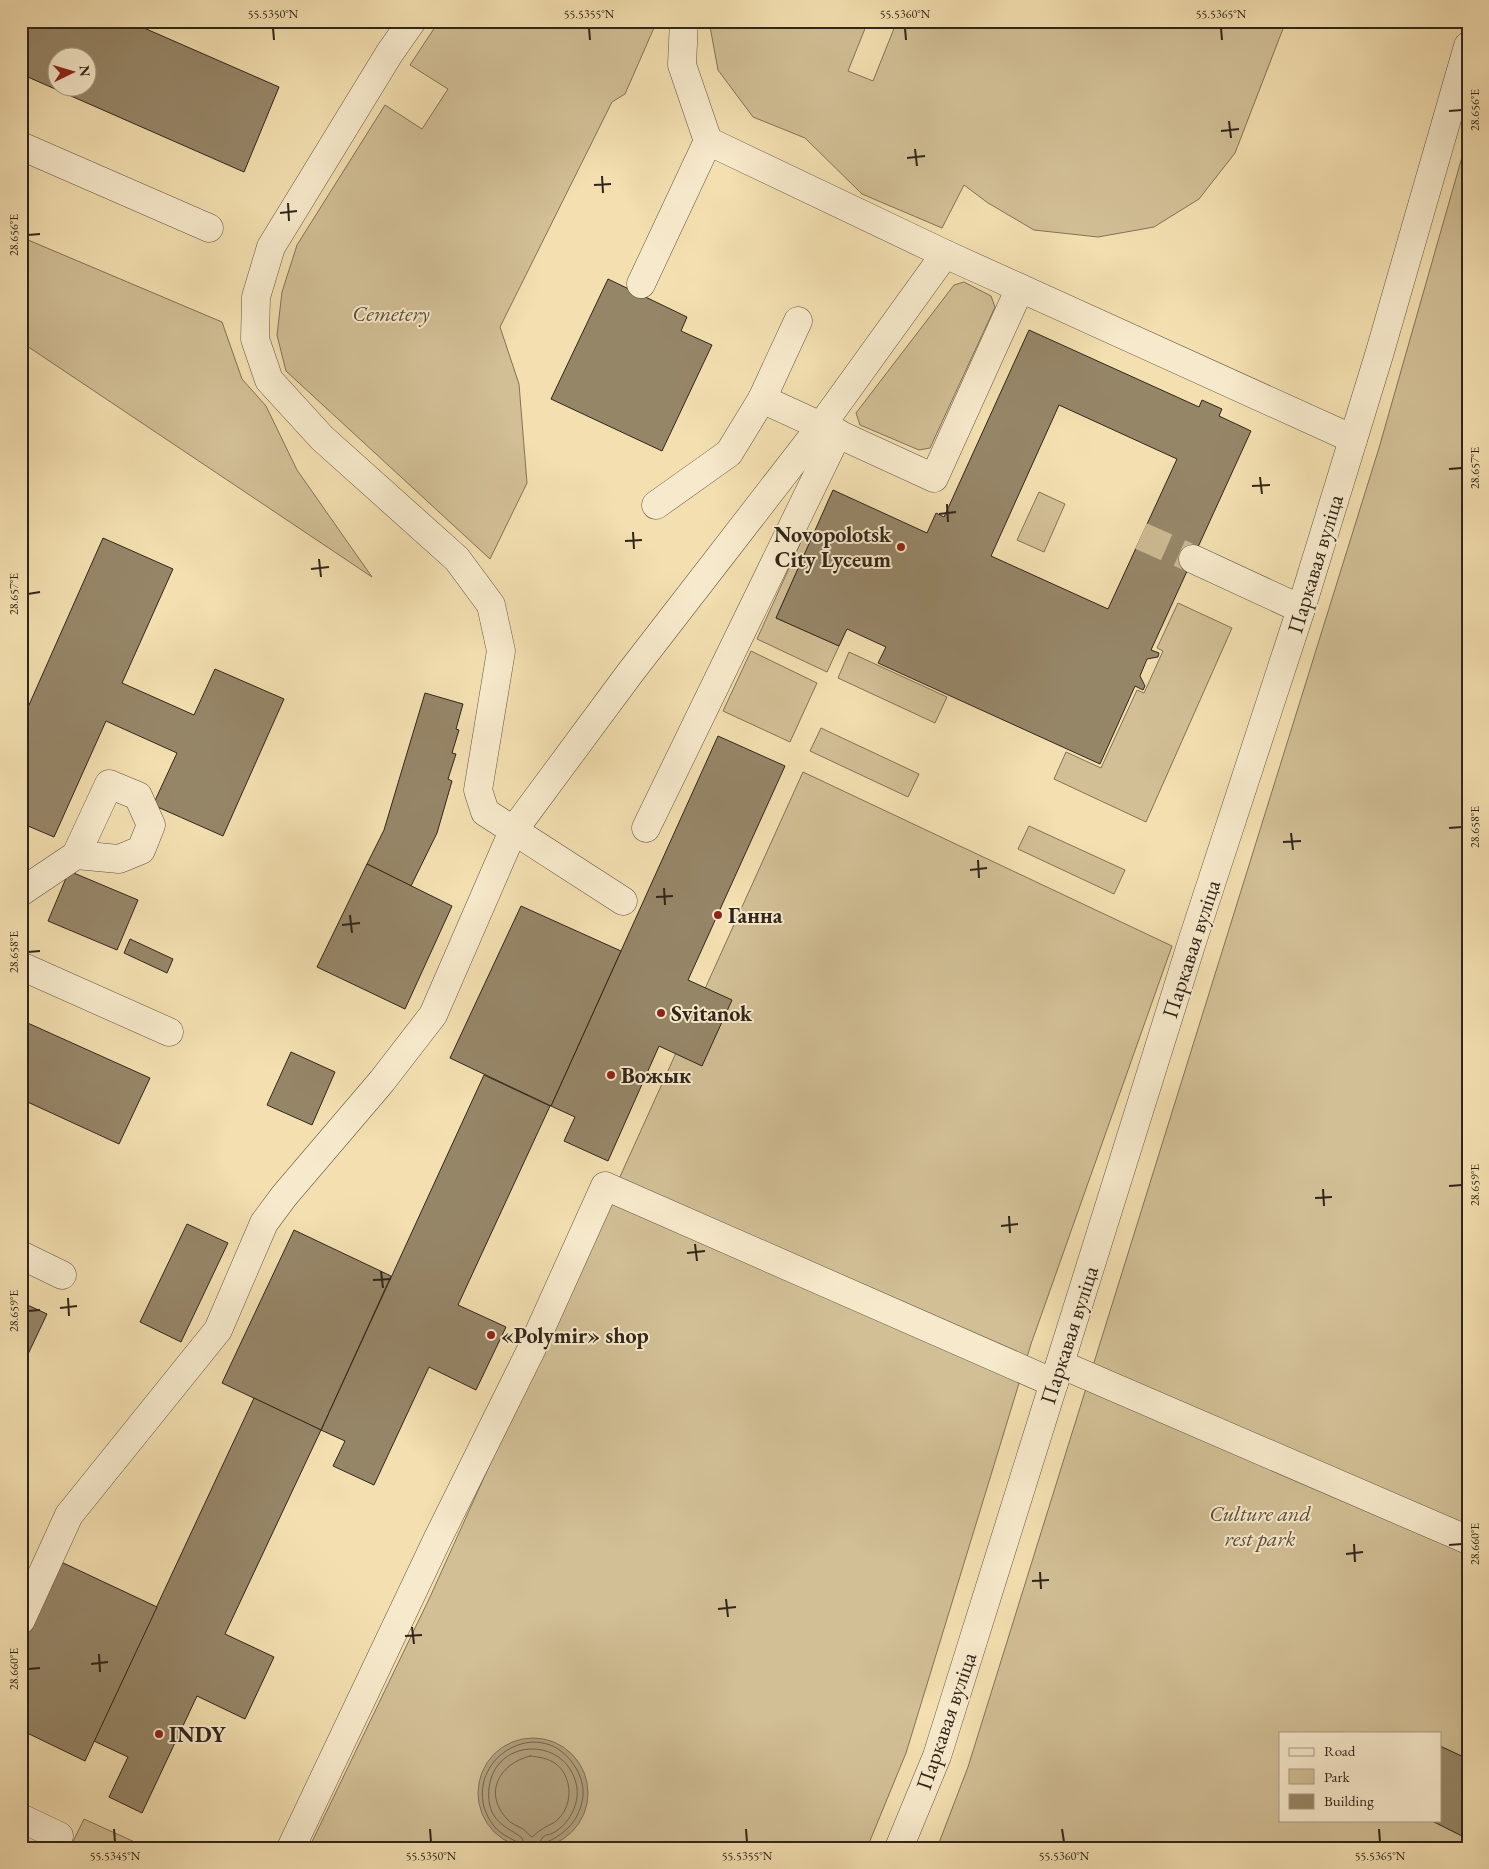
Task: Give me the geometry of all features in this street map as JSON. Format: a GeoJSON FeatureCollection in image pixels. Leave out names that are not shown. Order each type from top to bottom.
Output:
{"type":"FeatureCollection","features":[{"type":"Feature","properties":{"kind":"street"},"geometry":{"type":"LineString","coordinates":[[412,21],[389,54],[271,247],[256,298],[255,340],[269,380],[322,438],[458,559],[491,605],[501,651],[478,790],[485,812],[623,901]]}},
{"type":"Feature","properties":{"kind":"street"},"geometry":{"type":"LineString","coordinates":[[641,284],[708,141],[682,65],[684,21]]}},
{"type":"Feature","properties":{"kind":"street","name":"Паркавая вуліца"},"geometry":{"type":"LineString","coordinates":[[899,1848],[936,1756],[1192,942],[1301,609],[1353,439],[1468,46]]}},
{"type":"Feature","properties":{"kind":"street"},"geometry":{"type":"LineString","coordinates":[[708,141],[945,254],[1353,439]]}},
{"type":"Feature","properties":{"kind":"street"},"geometry":{"type":"LineString","coordinates":[[21,146],[209,228]]}},
{"type":"Feature","properties":{"kind":"street"},"geometry":{"type":"LineString","coordinates":[[21,1620],[69,1515],[218,1330],[264,1223],[284,1196],[382,1081],[433,1014],[513,831],[630,673],[829,430],[945,254]]}},
{"type":"Feature","properties":{"kind":"street"},"geometry":{"type":"LineString","coordinates":[[762,399],[934,478],[1020,288]]}},
{"type":"Feature","properties":{"kind":"street"},"geometry":{"type":"LineString","coordinates":[[656,505],[729,453],[762,399],[798,321]]}},
{"type":"Feature","properties":{"kind":"street"},"geometry":{"type":"LineString","coordinates":[[646,828],[829,430]]}},
{"type":"Feature","properties":{"kind":"street"},"geometry":{"type":"LineString","coordinates":[[1193,559],[1301,609]]}},
{"type":"Feature","properties":{"kind":"street"},"geometry":{"type":"LineString","coordinates":[[21,892],[76,855]]}},
{"type":"Feature","properties":{"kind":"street"},"geometry":{"type":"LineString","coordinates":[[21,966],[170,1032]]}},
{"type":"Feature","properties":{"kind":"street"},"geometry":{"type":"LineString","coordinates":[[291,1848],[438,1538],[532,1348],[605,1186],[1057,1374],[1468,1540]]}},
{"type":"Feature","properties":{"kind":"street"},"geometry":{"type":"LineString","coordinates":[[21,1254],[62,1275]]}},
{"type":"Feature","properties":{"kind":"street"},"geometry":{"type":"LineString","coordinates":[[21,1818],[59,1836]]}},
{"type":"Feature","properties":{"kind":"green space","name":"Cemetery"},"geometry":{"type":"Polygon","coordinates":[[[439,21],[657,21],[625,94],[612,102],[500,327],[519,384],[527,483],[490,559],[286,371],[277,335],[282,292],[297,245],[385,105],[422,129],[448,89],[410,65],[439,21]]]}},
{"type":"Feature","properties":{"kind":"green space"},"geometry":{"type":"Polygon","coordinates":[[[709,21],[868,21],[848,71],[873,81],[897,21],[1286,21],[1235,153],[1199,199],[1154,227],[1098,237],[1034,230],[988,203],[964,185],[942,228],[862,194],[805,138],[753,117],[718,70],[709,21]]]}},
{"type":"Feature","properties":{"kind":"green space","name":"Culture and rest park"},"geometry":{"type":"Polygon","coordinates":[[[1468,136],[1468,1848],[937,1848],[968,1767],[1379,448],[1468,136]]]}},
{"type":"Feature","properties":{"kind":"green space"},"geometry":{"type":"Polygon","coordinates":[[[21,237],[222,322],[242,379],[266,406],[297,470],[372,577],[21,342],[21,237]]]}},
{"type":"Feature","properties":{"kind":"green space"},"geometry":{"type":"Polygon","coordinates":[[[964,282],[991,296],[995,307],[930,448],[919,450],[860,425],[856,413],[954,285],[964,282]]]}},
{"type":"Feature","properties":{"kind":"green space"},"geometry":{"type":"Polygon","coordinates":[[[1039,492],[1065,504],[1044,552],[1017,540],[1039,492]]]}},
{"type":"Feature","properties":{"kind":"green space"},"geometry":{"type":"Polygon","coordinates":[[[804,535],[812,538],[776,618],[839,646],[827,672],[757,639],[804,535]]]}},
{"type":"Feature","properties":{"kind":"green space"},"geometry":{"type":"Polygon","coordinates":[[[1178,603],[1232,628],[1146,822],[1054,779],[1066,752],[1101,768],[1137,690],[1144,693],[1163,651],[1157,648],[1178,603]]]}},
{"type":"Feature","properties":{"kind":"green space"},"geometry":{"type":"Polygon","coordinates":[[[751,651],[817,683],[790,742],[723,711],[751,651]]]}},
{"type":"Feature","properties":{"kind":"green space"},"geometry":{"type":"Polygon","coordinates":[[[849,652],[947,697],[935,723],[838,678],[849,652]]]}},
{"type":"Feature","properties":{"kind":"green space"},"geometry":{"type":"Polygon","coordinates":[[[821,728],[919,774],[908,797],[810,751],[821,728]]]}},
{"type":"Feature","properties":{"kind":"green space"},"geometry":{"type":"Polygon","coordinates":[[[803,772],[1172,946],[1031,1344],[906,1753],[867,1848],[309,1848],[430,1597],[803,772]]]}},
{"type":"Feature","properties":{"kind":"green space"},"geometry":{"type":"Polygon","coordinates":[[[1029,826],[1125,870],[1114,894],[1018,849],[1029,826]]]}},
{"type":"Feature","properties":{"kind":"green space"},"geometry":{"type":"Polygon","coordinates":[[[84,1819],[137,1843],[135,1848],[70,1848],[84,1819]]]}},
{"type":"Feature","properties":{"kind":"water"},"geometry":{"type":"Polygon","coordinates":[[[533,1738],[554,1742],[572,1754],[584,1772],[588,1793],[584,1814],[572,1832],[554,1844],[533,1848],[512,1844],[494,1832],[482,1814],[478,1793],[482,1772],[494,1754],[512,1742],[533,1738]]]}},
{"type":"Feature","properties":{"kind":"building"},"geometry":{"type":"Polygon","coordinates":[[[21,21],[128,21],[279,87],[244,172],[76,98],[98,98],[98,48],[48,48],[48,86],[21,74],[21,21]]]}},
{"type":"Feature","properties":{"kind":"building"},"geometry":{"type":"Polygon","coordinates":[[[608,279],[687,317],[681,331],[712,345],[662,451],[551,399],[608,279]]]}},
{"type":"Feature","properties":{"kind":"building","name":"Novopolotsk City Lyceum"},"geometry":{"type":"Polygon","coordinates":[[[1029,330],[1199,407],[1202,400],[1222,409],[1219,416],[1251,431],[1151,650],[1159,653],[1158,657],[1147,659],[1140,676],[1145,686],[1143,690],[1135,686],[1100,764],[878,663],[886,647],[847,629],[839,646],[776,618],[833,490],[927,533],[936,513],[944,517],[1029,330]],[[1059,405],[991,556],[1108,609],[1177,459],[1059,405]]]}},
{"type":"Feature","properties":{"kind":"building"},"geometry":{"type":"Polygon","coordinates":[[[103,538],[173,569],[122,683],[194,715],[215,669],[284,699],[223,836],[153,805],[177,753],[106,721],[54,837],[21,823],[21,723],[103,538]]]}},
{"type":"Feature","properties":{"kind":"building"},"geometry":{"type":"Polygon","coordinates":[[[425,693],[463,704],[456,729],[459,730],[452,753],[456,754],[448,779],[452,781],[437,833],[411,886],[367,864],[384,830],[425,693]]]}},
{"type":"Feature","properties":{"kind":"building"},"geometry":{"type":"Polygon","coordinates":[[[718,736],[785,766],[688,980],[732,1000],[702,1066],[659,1046],[608,1161],[564,1141],[575,1117],[551,1106],[718,736]]]}},
{"type":"Feature","properties":{"kind":"building"},"geometry":{"type":"Polygon","coordinates":[[[367,864],[452,906],[405,1009],[317,967],[367,864]]]}},
{"type":"Feature","properties":{"kind":"building"},"geometry":{"type":"Polygon","coordinates":[[[69,871],[138,900],[117,950],[48,921],[69,871]]]}},
{"type":"Feature","properties":{"kind":"building"},"geometry":{"type":"Polygon","coordinates":[[[521,906],[621,951],[551,1106],[450,1058],[521,906]]]}},
{"type":"Feature","properties":{"kind":"building"},"geometry":{"type":"Polygon","coordinates":[[[130,939],[173,959],[167,973],[124,953],[130,939]]]}},
{"type":"Feature","properties":{"kind":"building"},"geometry":{"type":"Polygon","coordinates":[[[21,1020],[150,1078],[119,1144],[21,1099],[21,1020]]]}},
{"type":"Feature","properties":{"kind":"building"},"geometry":{"type":"Polygon","coordinates":[[[291,1052],[335,1072],[312,1125],[267,1105],[291,1052]]]}},
{"type":"Feature","properties":{"kind":"building"},"geometry":{"type":"Polygon","coordinates":[[[484,1075],[550,1106],[458,1305],[506,1327],[476,1390],[429,1367],[374,1485],[333,1466],[345,1441],[321,1430],[484,1075]]]}},
{"type":"Feature","properties":{"kind":"building"},"geometry":{"type":"Polygon","coordinates":[[[187,1224],[228,1243],[181,1342],[140,1322],[187,1224]]]}},
{"type":"Feature","properties":{"kind":"building"},"geometry":{"type":"Polygon","coordinates":[[[294,1230],[391,1276],[321,1430],[222,1383],[294,1230]]]}},
{"type":"Feature","properties":{"kind":"building"},"geometry":{"type":"Polygon","coordinates":[[[21,1302],[47,1314],[21,1369],[21,1302]]]}},
{"type":"Feature","properties":{"kind":"building"},"geometry":{"type":"Polygon","coordinates":[[[254,1398],[321,1430],[225,1634],[274,1657],[245,1719],[197,1696],[142,1813],[109,1797],[128,1757],[94,1741],[254,1398]]]}},
{"type":"Feature","properties":{"kind":"building"},"geometry":{"type":"Polygon","coordinates":[[[59,1561],[157,1607],[85,1761],[21,1730],[21,1642],[59,1561]]]}},
{"type":"Feature","properties":{"kind":"building"},"geometry":{"type":"Polygon","coordinates":[[[1442,1747],[1468,1759],[1468,1839],[1434,1822],[1442,1822],[1442,1747]]]}},
{"type":"Feature","properties":{"kind":"tunnel"},"geometry":{"type":"LineString","coordinates":[[1141,536],[1193,559]]}},
{"type":"Feature","properties":{"kind":"place","name":"Novopolotsk City Lyceum"},"geometry":{"type":"Point","coordinates":[901,547]}},
{"type":"Feature","properties":{"kind":"place","name":"Ганна"},"geometry":{"type":"Point","coordinates":[718,915]}},
{"type":"Feature","properties":{"kind":"place","name":"Svitanok"},"geometry":{"type":"Point","coordinates":[661,1013]}},
{"type":"Feature","properties":{"kind":"place","name":"Вожык"},"geometry":{"type":"Point","coordinates":[611,1075]}},
{"type":"Feature","properties":{"kind":"place","name":"«Polymir» shop"},"geometry":{"type":"Point","coordinates":[491,1335]}},
{"type":"Feature","properties":{"kind":"place","name":"INDY"},"geometry":{"type":"Point","coordinates":[159,1734]}}]}
